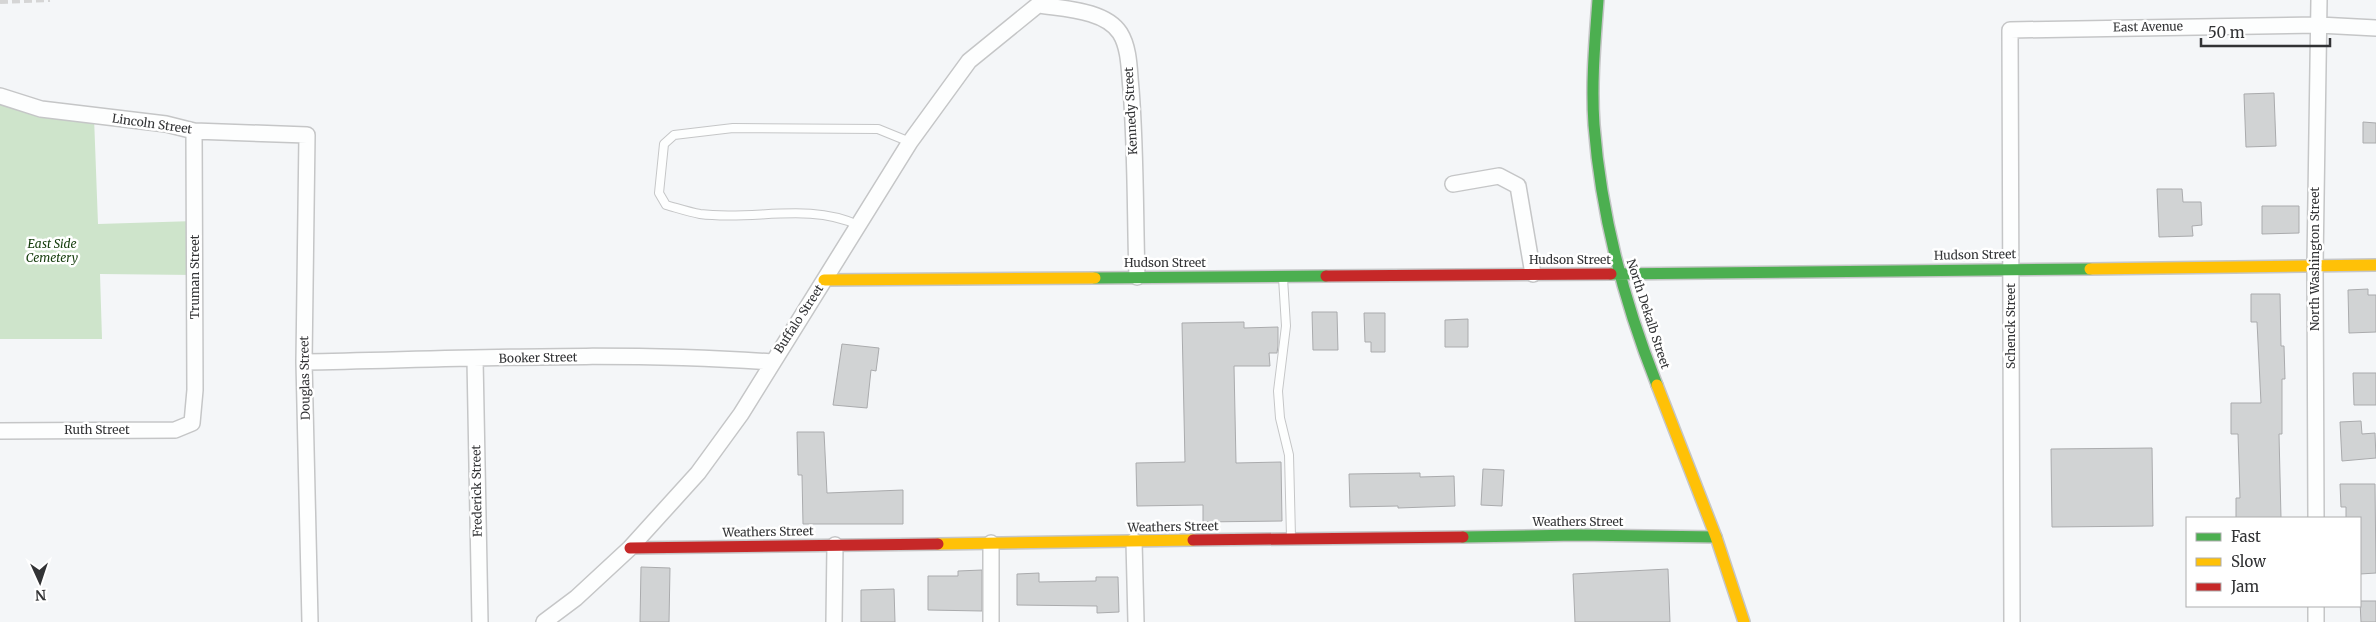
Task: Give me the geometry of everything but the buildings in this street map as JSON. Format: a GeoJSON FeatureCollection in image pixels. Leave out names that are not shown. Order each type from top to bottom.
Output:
{"type":"FeatureCollection","features":[{"type":"Feature","properties":{"kind":"street","name":"North Dekalb Street"},"geometry":{"type":"LineString","coordinates":[[1598,0],[1593,81],[1594,125],[1606,212],[1618,274],[1646,358],[1716,537],[1744,622]]}},
{"type":"Feature","properties":{"kind":"street","name":"North Washington Street"},"geometry":{"type":"LineString","coordinates":[[2316,517],[2314,265],[2319,0]]}},
{"type":"Feature","properties":{"kind":"street","name":"Buffalo Street"},"geometry":{"type":"LineString","coordinates":[[544,622],[576,598],[630,548],[698,473],[740,414],[910,142],[969,61],[1042,2]]}},
{"type":"Feature","properties":{"kind":"street","name":"Kennedy Street"},"geometry":{"type":"LineString","coordinates":[[1042,2],[1107,20],[1120,33],[1126,48],[1133,114],[1137,277]]}},
{"type":"Feature","properties":{"kind":"street","name":"East Avenue"},"geometry":{"type":"LineString","coordinates":[[2010,30],[2319,25],[2376,28]]}},
{"type":"Feature","properties":{"kind":"street","name":"Schenck Street"},"geometry":{"type":"LineString","coordinates":[[2010,30],[2012,622]]}},
{"type":"Feature","properties":{"kind":"street","name":"Lincoln Street"},"geometry":{"type":"LineString","coordinates":[[0,96],[41,108],[166,124],[194,131],[307,135]]}},
{"type":"Feature","properties":{"kind":"street","name":"Truman Street"},"geometry":{"type":"LineString","coordinates":[[192,423],[195,390],[194,131]]}},
{"type":"Feature","properties":{"kind":"street","name":"Douglas Street"},"geometry":{"type":"LineString","coordinates":[[307,135],[304,362],[310,622]]}},
{"type":"Feature","properties":{"kind":"street"},"geometry":{"type":"LineString","coordinates":[[1453,184],[1499,176],[1518,186],[1533,274]]}},
{"type":"Feature","properties":{"kind":"street","name":"Hudson Street"},"geometry":{"type":"LineString","coordinates":[[824,280],[1618,274],[2376,265]]}},
{"type":"Feature","properties":{"kind":"street","name":"Booker Street"},"geometry":{"type":"LineString","coordinates":[[304,362],[602,358],[771,362]]}},
{"type":"Feature","properties":{"kind":"street","name":"Frederick Street"},"geometry":{"type":"LineString","coordinates":[[474,359],[480,622]]}},
{"type":"Feature","properties":{"kind":"street","name":"Ruth Street"},"geometry":{"type":"LineString","coordinates":[[0,431],[175,430],[192,423]]}},
{"type":"Feature","properties":{"kind":"street","name":"Weathers Street"},"geometry":{"type":"LineString","coordinates":[[630,548],[1578,535],[1716,537]]}},
{"type":"Feature","properties":{"kind":"street"},"geometry":{"type":"LineString","coordinates":[[1134,541],[1136,622]]}},
{"type":"Feature","properties":{"kind":"street"},"geometry":{"type":"LineString","coordinates":[[991,543],[991,622]]}},
{"type":"Feature","properties":{"kind":"street"},"geometry":{"type":"LineString","coordinates":[[834,622],[835,545]]}},
{"type":"Feature","properties":{"kind":"street"},"geometry":{"type":"LineString","coordinates":[[2316,607],[2316,622]]}},
{"type":"Feature","properties":{"kind":"lane"},"geometry":{"type":"LineString","coordinates":[[858,225],[847,220],[812,214],[782,212],[700,214],[666,205],[659,193],[664,144],[674,136],[733,128],[878,129],[910,142]]}},
{"type":"Feature","properties":{"kind":"lane"},"geometry":{"type":"LineString","coordinates":[[1283,276],[1286,326],[1278,391],[1280,418],[1289,455],[1291,539]]}},
{"type":"Feature","properties":{"kind":"green space","name":"East Side Cemetery"},"geometry":{"type":"Polygon","coordinates":[[[0,96],[94,117],[98,224],[195,221],[195,275],[100,274],[102,339],[0,339],[0,96]]]}},
{"type":"Feature","properties":{"kind":"railway"},"geometry":{"type":"LineString","coordinates":[[0,2],[50,0]]}},
{"type":"Feature","properties":{"kind":"traffic: fast"},"geometry":{"type":"LineString","coordinates":[[1598,0],[1593,109],[1602,192],[1624,290],[1657,385]]}},
{"type":"Feature","properties":{"kind":"traffic: fast"},"geometry":{"type":"LineString","coordinates":[[1611,274],[2090,269]]}},
{"type":"Feature","properties":{"kind":"traffic: fast"},"geometry":{"type":"LineString","coordinates":[[1095,278],[1326,276]]}},
{"type":"Feature","properties":{"kind":"traffic: fast"},"geometry":{"type":"LineString","coordinates":[[1463,537],[1577,535],[1716,537]]}},
{"type":"Feature","properties":{"kind":"traffic: slow"},"geometry":{"type":"LineString","coordinates":[[2090,269],[2376,265]]}},
{"type":"Feature","properties":{"kind":"traffic: slow"},"geometry":{"type":"LineString","coordinates":[[824,280],[1095,278]]}},
{"type":"Feature","properties":{"kind":"traffic: slow"},"geometry":{"type":"LineString","coordinates":[[1657,385],[1716,537],[1744,622]]}},
{"type":"Feature","properties":{"kind":"traffic: slow"},"geometry":{"type":"LineString","coordinates":[[938,544],[1193,540]]}},
{"type":"Feature","properties":{"kind":"traffic: jam"},"geometry":{"type":"LineString","coordinates":[[1326,276],[1611,274]]}},
{"type":"Feature","properties":{"kind":"traffic: jam"},"geometry":{"type":"LineString","coordinates":[[1193,540],[1463,537]]}},
{"type":"Feature","properties":{"kind":"traffic: jam"},"geometry":{"type":"LineString","coordinates":[[630,548],[938,544]]}}]}
